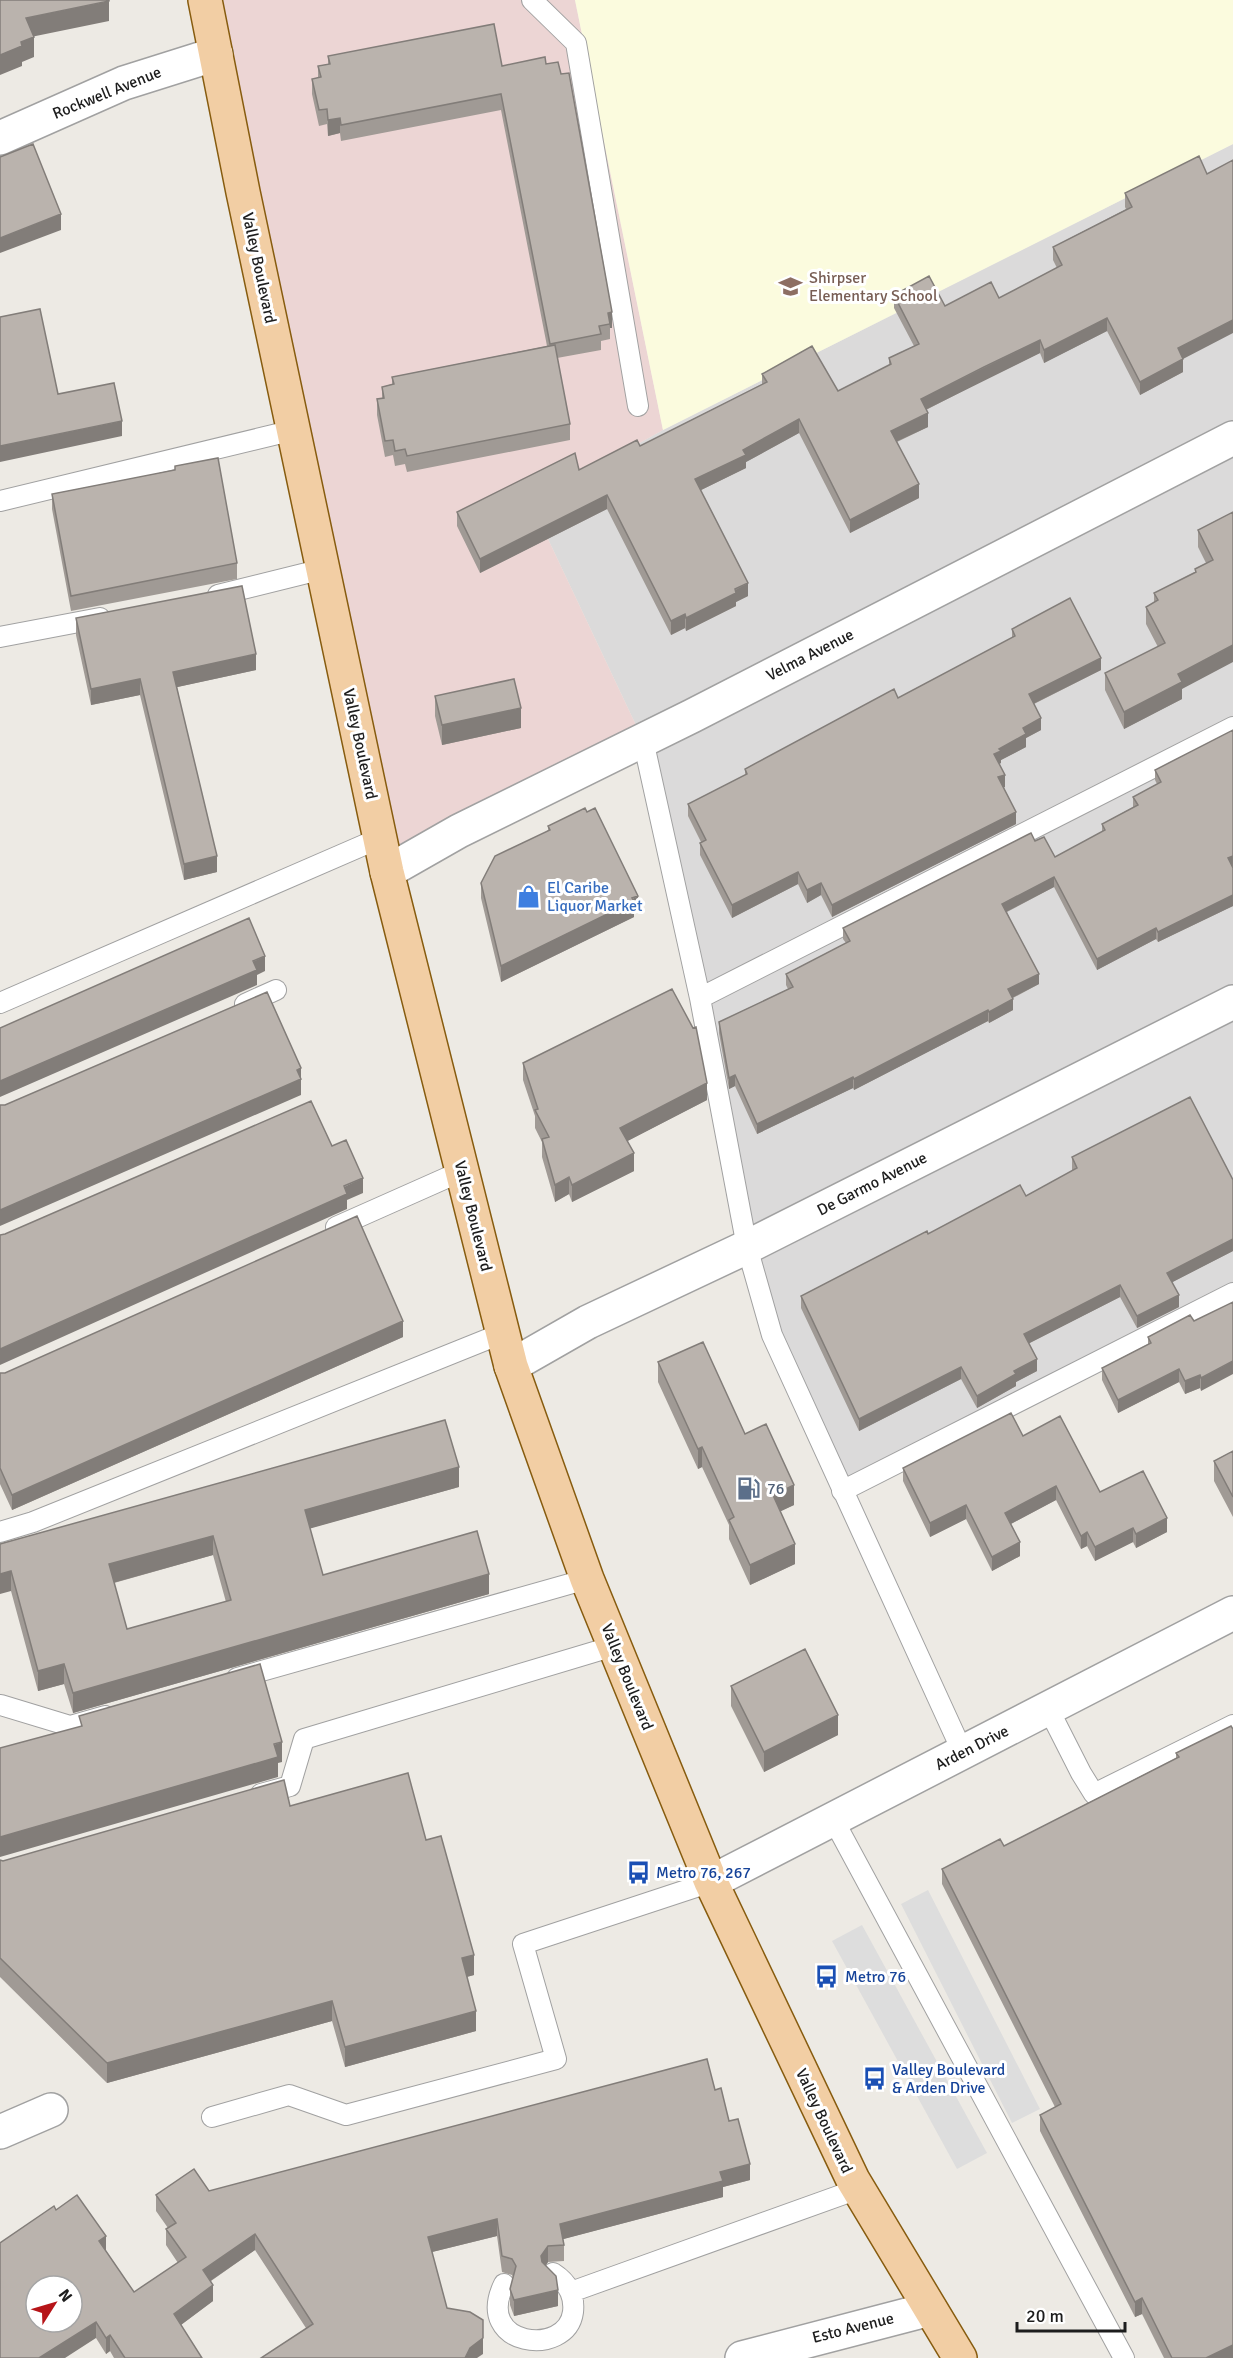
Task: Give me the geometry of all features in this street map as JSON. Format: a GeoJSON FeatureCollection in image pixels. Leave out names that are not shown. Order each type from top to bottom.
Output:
{"type":"FeatureCollection","features":[{"type":"Feature","properties":{"kind":"main road","name":"Valley Boulevard"},"geometry":{"type":"LineString","coordinates":[[205,0],[387,872],[511,1366],[587,1579],[711,1882],[858,2189],[960,2358]]}},
{"type":"Feature","properties":{"kind":"street","name":"Rockwell Avenue"},"geometry":{"type":"LineString","coordinates":[[0,138],[124,83],[216,54]]}},
{"type":"Feature","properties":{"kind":"street","name":"Velma Avenue"},"geometry":{"type":"LineString","coordinates":[[387,872],[459,831],[643,740],[1233,438]]}},
{"type":"Feature","properties":{"kind":"street","name":"De Garmo Avenue"},"geometry":{"type":"LineString","coordinates":[[511,1366],[588,1322],[747,1247],[1233,1002]]}},
{"type":"Feature","properties":{"kind":"street","name":"Arden Drive"},"geometry":{"type":"LineString","coordinates":[[711,1882],[1233,1613]]}},
{"type":"Feature","properties":{"kind":"street"},"geometry":{"type":"LineString","coordinates":[[0,2132],[51,2110]]}},
{"type":"Feature","properties":{"kind":"street","name":"Esto Avenue"},"geometry":{"type":"LineString","coordinates":[[742,2358],[930,2309]]}},
{"type":"Feature","properties":{"kind":"lane"},"geometry":{"type":"LineString","coordinates":[[532,0],[576,44],[638,406]]}},
{"type":"Feature","properties":{"kind":"lane"},"geometry":{"type":"LineString","coordinates":[[0,501],[294,430]]}},
{"type":"Feature","properties":{"kind":"lane"},"geometry":{"type":"LineString","coordinates":[[202,598],[323,569]]}},
{"type":"Feature","properties":{"kind":"lane"},"geometry":{"type":"LineString","coordinates":[[0,637],[123,613]]}},
{"type":"Feature","properties":{"kind":"lane"},"geometry":{"type":"LineString","coordinates":[[700,998],[1233,727]]}},
{"type":"Feature","properties":{"kind":"lane"},"geometry":{"type":"LineString","coordinates":[[643,740],[700,998],[747,1247],[772,1335],[963,1753]]}},
{"type":"Feature","properties":{"kind":"lane"},"geometry":{"type":"LineString","coordinates":[[0,1003],[380,838]]}},
{"type":"Feature","properties":{"kind":"lane"},"geometry":{"type":"LineString","coordinates":[[223,1014],[276,990]]}},
{"type":"Feature","properties":{"kind":"lane"},"geometry":{"type":"LineString","coordinates":[[314,1237],[462,1171]]}},
{"type":"Feature","properties":{"kind":"lane"},"geometry":{"type":"LineString","coordinates":[[842,1491],[1233,1293]]}},
{"type":"Feature","properties":{"kind":"lane"},"geometry":{"type":"LineString","coordinates":[[0,1532],[33,1522],[503,1332]]}},
{"type":"Feature","properties":{"kind":"lane"},"geometry":{"type":"LineString","coordinates":[[219,1684],[587,1579]]}},
{"type":"Feature","properties":{"kind":"lane"},"geometry":{"type":"LineString","coordinates":[[245,1798],[290,1786],[304,1739],[614,1646]]}},
{"type":"Feature","properties":{"kind":"lane"},"geometry":{"type":"LineString","coordinates":[[1,1705],[70,1726],[127,1710]]}},
{"type":"Feature","properties":{"kind":"lane"},"geometry":{"type":"LineString","coordinates":[[1048,1708],[1094,1794],[1233,1725]]}},
{"type":"Feature","properties":{"kind":"lane"},"geometry":{"type":"LineString","coordinates":[[833,1819],[1124,2358]]}},
{"type":"Feature","properties":{"kind":"lane"},"geometry":{"type":"LineString","coordinates":[[212,2117],[289,2095],[346,2115],[556,2059],[523,1944],[711,1882]]}},
{"type":"Feature","properties":{"kind":"lane"},"geometry":{"type":"LineString","coordinates":[[571,2292],[858,2189]]}},
{"type":"Feature","properties":{"kind":"lane"},"geometry":{"type":"LineString","coordinates":[[504,2284],[498,2296],[497,2310],[500,2322],[507,2334],[518,2342],[544,2345],[557,2340],[567,2330],[573,2318],[574,2305],[571,2292],[564,2280],[553,2273]]}},
{"type":"Feature","properties":{"kind":"shaded area"},"geometry":{"type":"Polygon","coordinates":[[[205,0],[575,0],[663,430],[531,503],[643,740],[387,872],[205,0]]]}},
{"type":"Feature","properties":{"kind":"shaded area","name":"Shirpser Elementary School"},"geometry":{"type":"Polygon","coordinates":[[[575,0],[1233,0],[1233,144],[663,430],[575,0]]]}},
{"type":"Feature","properties":{"kind":"shaded area"},"geometry":{"type":"Polygon","coordinates":[[[1233,144],[1233,1293],[842,1491],[772,1335],[643,740],[531,503],[663,430],[1233,144]]]}},
{"type":"Feature","properties":{"kind":"shaded area"},"geometry":{"type":"Polygon","coordinates":[[[928,1890],[1040,2109],[1012,2123],[901,1904],[928,1890]]]}},
{"type":"Feature","properties":{"kind":"shaded area"},"geometry":{"type":"Polygon","coordinates":[[[862,1925],[987,2153],[957,2169],[832,1941],[862,1925]]]}},
{"type":"Feature","properties":{"kind":"building"},"geometry":{"type":"Polygon","coordinates":[[[0,0],[109,1],[26,18],[34,37],[21,42],[22,46],[0,55],[0,0]]]}},
{"type":"Feature","properties":{"kind":"building"},"geometry":{"type":"Polygon","coordinates":[[[494,24],[502,66],[545,57],[546,64],[558,62],[561,74],[569,73],[612,312],[608,313],[610,324],[599,326],[601,334],[550,344],[501,94],[341,125],[340,118],[328,120],[327,109],[319,110],[312,79],[321,77],[318,66],[330,64],[328,56],[494,24]]]}},
{"type":"Feature","properties":{"kind":"building"},"geometry":{"type":"Polygon","coordinates":[[[33,144],[61,214],[0,238],[0,157],[33,144]]]}},
{"type":"Feature","properties":{"kind":"building"},"geometry":{"type":"Polygon","coordinates":[[[1199,156],[1207,174],[1233,160],[1233,320],[1178,348],[1183,359],[1140,382],[1107,318],[1044,350],[1040,340],[984,367],[921,399],[928,413],[891,431],[919,484],[850,520],[799,419],[743,450],[746,455],[695,479],[748,583],[735,589],[736,593],[686,618],[685,614],[671,621],[607,495],[480,559],[457,512],[575,453],[579,470],[637,440],[640,446],[767,382],[762,374],[812,346],[838,391],[891,364],[889,358],[919,344],[894,295],[929,276],[945,306],[991,282],[999,298],[1062,265],[1053,247],[1132,207],[1125,193],[1199,156]]]}},
{"type":"Feature","properties":{"kind":"building"},"geometry":{"type":"Polygon","coordinates":[[[40,309],[58,394],[114,383],[122,421],[0,446],[0,317],[40,309]]]}},
{"type":"Feature","properties":{"kind":"building"},"geometry":{"type":"Polygon","coordinates":[[[555,345],[570,424],[407,456],[405,449],[395,451],[393,440],[385,441],[377,399],[384,398],[382,387],[394,384],[392,377],[555,345]]]}},
{"type":"Feature","properties":{"kind":"building"},"geometry":{"type":"Polygon","coordinates":[[[218,458],[237,563],[71,596],[52,494],[175,470],[175,466],[218,458]]]}},
{"type":"Feature","properties":{"kind":"building"},"geometry":{"type":"Polygon","coordinates":[[[1233,512],[1233,645],[1178,674],[1182,682],[1124,712],[1105,673],[1165,643],[1146,607],[1158,600],[1154,593],[1196,572],[1195,569],[1213,560],[1198,530],[1233,512]]]}},
{"type":"Feature","properties":{"kind":"building"},"geometry":{"type":"Polygon","coordinates":[[[242,586],[256,654],[173,672],[217,856],[184,864],[140,679],[91,689],[76,618],[242,586]]]}},
{"type":"Feature","properties":{"kind":"building"},"geometry":{"type":"Polygon","coordinates":[[[1070,598],[1101,658],[1029,694],[1041,718],[1023,728],[1026,734],[994,754],[1005,775],[998,777],[1016,812],[832,905],[821,883],[807,890],[798,872],[732,905],[700,843],[706,840],[688,804],[747,774],[745,769],[894,689],[898,698],[1015,636],[1012,629],[1070,598]]]}},
{"type":"Feature","properties":{"kind":"building"},"geometry":{"type":"Polygon","coordinates":[[[514,679],[521,708],[442,725],[435,696],[514,679]]]}},
{"type":"Feature","properties":{"kind":"building"},"geometry":{"type":"Polygon","coordinates":[[[1233,730],[1233,856],[1228,858],[1233,868],[1233,895],[1158,932],[1156,928],[1097,959],[1054,877],[1002,904],[1039,974],[1008,989],[1013,999],[854,1079],[853,1077],[757,1124],[735,1075],[729,1078],[719,1022],[793,987],[786,974],[850,941],[843,928],[1031,833],[1035,841],[1044,837],[1055,857],[1105,830],[1102,824],[1138,805],[1133,797],[1161,782],[1155,770],[1233,730]]]}},
{"type":"Feature","properties":{"kind":"building"},"geometry":{"type":"Polygon","coordinates":[[[585,808],[587,812],[595,808],[638,896],[632,898],[634,901],[501,966],[481,883],[495,856],[550,830],[548,826],[585,808]]]}},
{"type":"Feature","properties":{"kind":"building"},"geometry":{"type":"Polygon","coordinates":[[[249,918],[265,956],[253,961],[257,970],[0,1081],[0,1028],[249,918]]]}},
{"type":"Feature","properties":{"kind":"building"},"geometry":{"type":"Polygon","coordinates":[[[672,989],[693,1028],[696,1027],[707,1083],[620,1128],[634,1153],[572,1185],[569,1177],[555,1185],[542,1139],[549,1137],[535,1110],[538,1109],[523,1063],[672,989]]]}},
{"type":"Feature","properties":{"kind":"building"},"geometry":{"type":"Polygon","coordinates":[[[267,992],[301,1068],[297,1070],[301,1079],[0,1210],[0,1105],[5,1105],[267,992]]]}},
{"type":"Feature","properties":{"kind":"building"},"geometry":{"type":"Polygon","coordinates":[[[1190,1097],[1233,1180],[1233,1239],[1167,1273],[1179,1295],[1137,1316],[1120,1285],[1024,1334],[1037,1359],[1014,1371],[1016,1374],[977,1396],[961,1367],[859,1419],[801,1296],[927,1231],[928,1234],[1020,1185],[1026,1196],[1077,1168],[1072,1157],[1190,1097]]]}},
{"type":"Feature","properties":{"kind":"building"},"geometry":{"type":"Polygon","coordinates":[[[311,1101],[332,1146],[346,1140],[363,1178],[344,1186],[347,1194],[0,1349],[0,1235],[311,1101]]]}},
{"type":"Feature","properties":{"kind":"building"},"geometry":{"type":"Polygon","coordinates":[[[357,1216],[403,1321],[12,1495],[0,1468],[0,1373],[5,1373],[357,1216]]]}},
{"type":"Feature","properties":{"kind":"building"},"geometry":{"type":"Polygon","coordinates":[[[1233,1302],[1233,1361],[1201,1378],[1200,1375],[1185,1381],[1179,1369],[1118,1400],[1102,1368],[1151,1343],[1148,1337],[1190,1315],[1194,1321],[1233,1302]]]}},
{"type":"Feature","properties":{"kind":"building"},"geometry":{"type":"Polygon","coordinates":[[[703,1342],[745,1434],[766,1424],[794,1485],[773,1495],[795,1544],[750,1565],[729,1520],[734,1517],[702,1447],[698,1449],[658,1362],[703,1342]]]}},
{"type":"Feature","properties":{"kind":"building"},"geometry":{"type":"Polygon","coordinates":[[[1011,1413],[1023,1436],[1060,1416],[1100,1492],[1143,1471],[1167,1518],[1136,1534],[1133,1528],[1095,1547],[1087,1532],[1081,1536],[1056,1486],[1005,1513],[1020,1542],[992,1557],[966,1505],[930,1523],[903,1468],[1011,1413]]]}},
{"type":"Feature","properties":{"kind":"building"},"geometry":{"type":"Polygon","coordinates":[[[445,1420],[459,1467],[305,1510],[323,1575],[477,1531],[489,1574],[73,1693],[64,1664],[38,1671],[11,1571],[0,1574],[0,1544],[445,1420]],[[213,1536],[109,1564],[127,1629],[231,1600],[213,1536]]]}},
{"type":"Feature","properties":{"kind":"building"},"geometry":{"type":"Polygon","coordinates":[[[1233,1451],[1233,1497],[1214,1461],[1233,1451]]]}},
{"type":"Feature","properties":{"kind":"building"},"geometry":{"type":"Polygon","coordinates":[[[805,1649],[838,1715],[764,1752],[731,1686],[805,1649]]]}},
{"type":"Feature","properties":{"kind":"building"},"geometry":{"type":"Polygon","coordinates":[[[260,1664],[282,1742],[274,1744],[278,1757],[0,1837],[0,1748],[82,1726],[79,1716],[260,1664]]]}},
{"type":"Feature","properties":{"kind":"building"},"geometry":{"type":"Polygon","coordinates":[[[1231,1726],[1233,1729],[1233,2345],[1206,2358],[1172,2358],[1142,2298],[1135,2302],[1040,2115],[1061,2104],[942,1869],[1000,1839],[1004,1846],[1179,1757],[1176,1753],[1231,1726]]]}},
{"type":"Feature","properties":{"kind":"building"},"geometry":{"type":"Polygon","coordinates":[[[408,1773],[426,1840],[441,1836],[474,1955],[462,1958],[476,2011],[345,2047],[332,2001],[107,2063],[0,1958],[0,1860],[284,1780],[290,1806],[408,1773]]]}},
{"type":"Feature","properties":{"kind":"building"},"geometry":{"type":"Polygon","coordinates":[[[707,2059],[715,2090],[721,2088],[729,2121],[738,2119],[750,2164],[720,2172],[723,2181],[560,2224],[564,2245],[548,2246],[541,2256],[542,2262],[556,2276],[558,2290],[514,2300],[510,2289],[516,2266],[512,2259],[502,2256],[497,2219],[428,2237],[447,2308],[470,2312],[483,2320],[483,2338],[470,2348],[465,2358],[261,2358],[313,2324],[255,2234],[203,2270],[213,2285],[174,2314],[202,2358],[125,2358],[110,2335],[106,2338],[96,2322],[84,2330],[84,2274],[24,2274],[24,2334],[77,2334],[39,2358],[0,2358],[0,2243],[54,2206],[56,2210],[77,2195],[106,2236],[99,2241],[134,2292],[186,2257],[166,2229],[176,2223],[156,2195],[194,2169],[209,2191],[707,2059]]]}},
{"type":"Feature","properties":{"kind":"place","name":"Shirpser Elementary School"},"geometry":{"type":"Point","coordinates":[791,287]}},
{"type":"Feature","properties":{"kind":"place","name":"El Caribe Liquor Market"},"geometry":{"type":"Point","coordinates":[529,897]}},
{"type":"Feature","properties":{"kind":"place","name":"76"},"geometry":{"type":"Point","coordinates":[749,1489]}},
{"type":"Feature","properties":{"kind":"place","name":"Metro 76, 267"},"geometry":{"type":"Point","coordinates":[638,1873]}},
{"type":"Feature","properties":{"kind":"place","name":"Metro 76"},"geometry":{"type":"Point","coordinates":[827,1977]}},
{"type":"Feature","properties":{"kind":"place","name":"Valley Boulevard & Arden Drive"},"geometry":{"type":"Point","coordinates":[874,2079]}}]}
